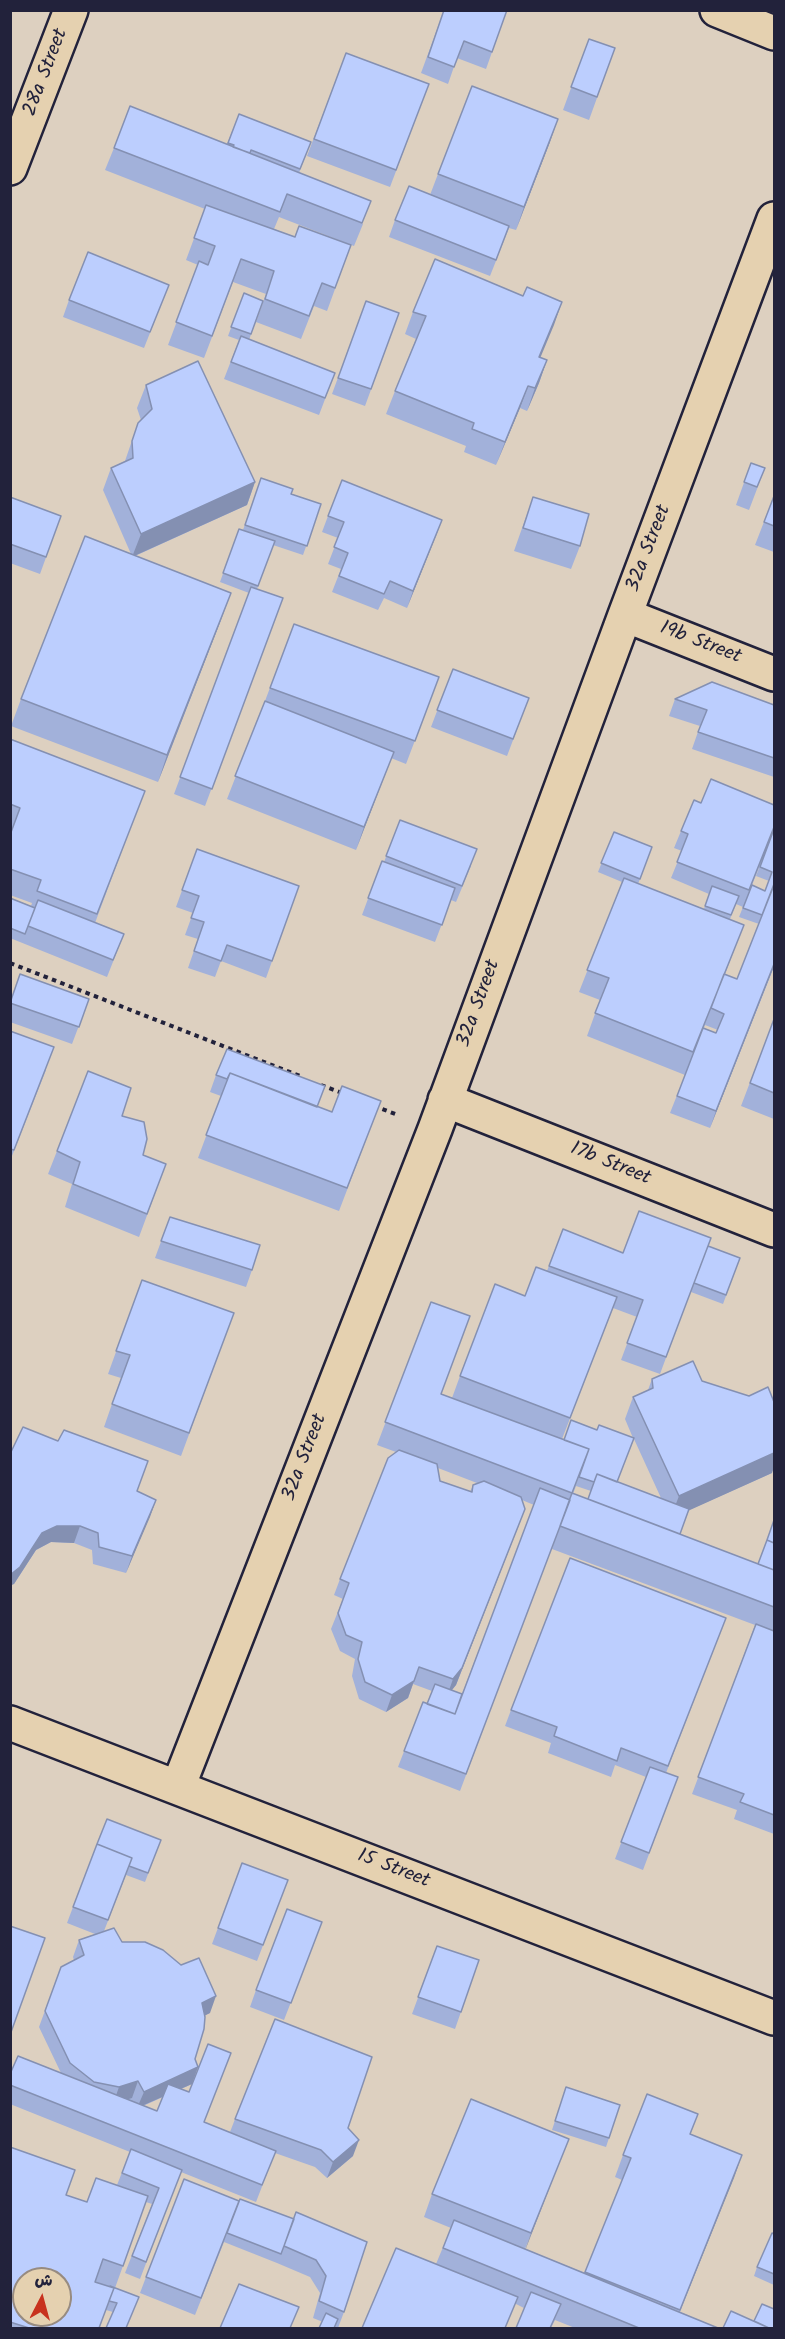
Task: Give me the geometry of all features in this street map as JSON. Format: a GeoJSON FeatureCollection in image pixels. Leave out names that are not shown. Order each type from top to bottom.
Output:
{"type":"FeatureCollection","features":[{"type":"Feature","properties":{"kind":"street","name":"28a Street"},"geometry":{"type":"LineString","coordinates":[[10,168],[71,10]]}},
{"type":"Feature","properties":{"kind":"street"},"geometry":{"type":"LineString","coordinates":[[717,10],[774,33]]}},
{"type":"Feature","properties":{"kind":"street","name":"32a Street"},"geometry":{"type":"LineString","coordinates":[[178,1786],[440,1115],[774,219]]}},
{"type":"Feature","properties":{"kind":"street","name":"19b Street"},"geometry":{"type":"LineString","coordinates":[[625,615],[774,674]]}},
{"type":"Feature","properties":{"kind":"street","name":"17b Street"},"geometry":{"type":"LineString","coordinates":[[440,1115],[774,1230]]}},
{"type":"Feature","properties":{"kind":"street","name":"15 Street"},"geometry":{"type":"LineString","coordinates":[[10,1723],[774,2018]]}},
{"type":"Feature","properties":{"kind":"path"},"geometry":{"type":"LineString","coordinates":[[10,963],[304,1078]]}},
{"type":"Feature","properties":{"kind":"path"},"geometry":{"type":"LineString","coordinates":[[315,1082],[348,1095]]}},
{"type":"Feature","properties":{"kind":"path"},"geometry":{"type":"LineString","coordinates":[[370,1104],[440,1115]]}},
{"type":"Feature","properties":{"kind":"building"},"geometry":{"type":"Polygon","coordinates":[[[444,10],[507,10],[492,52],[464,41],[454,67],[428,57],[444,10]]]}},
{"type":"Feature","properties":{"kind":"building"},"geometry":{"type":"Polygon","coordinates":[[[589,39],[615,48],[597,97],[571,87],[589,39]]]}},
{"type":"Feature","properties":{"kind":"building"},"geometry":{"type":"Polygon","coordinates":[[[346,53],[429,84],[396,170],[314,139],[346,53]]]}},
{"type":"Feature","properties":{"kind":"building"},"geometry":{"type":"Polygon","coordinates":[[[472,86],[558,119],[524,207],[438,174],[472,86]]]}},
{"type":"Feature","properties":{"kind":"building"},"geometry":{"type":"Polygon","coordinates":[[[130,106],[371,201],[362,223],[287,194],[280,212],[114,148],[130,106]]]}},
{"type":"Feature","properties":{"kind":"building"},"geometry":{"type":"Polygon","coordinates":[[[239,114],[311,142],[300,169],[251,150],[250,153],[233,147],[234,145],[228,143],[239,114]]]}},
{"type":"Feature","properties":{"kind":"building"},"geometry":{"type":"Polygon","coordinates":[[[409,186],[509,226],[496,260],[395,220],[409,186]]]}},
{"type":"Feature","properties":{"kind":"building"},"geometry":{"type":"Polygon","coordinates":[[[206,205],[295,237],[299,226],[351,245],[335,288],[322,283],[309,316],[265,299],[274,271],[241,259],[212,336],[176,322],[199,261],[208,265],[215,246],[194,238],[206,205]]]}},
{"type":"Feature","properties":{"kind":"building"},"geometry":{"type":"Polygon","coordinates":[[[88,252],[169,285],[150,332],[69,300],[88,252]]]}},
{"type":"Feature","properties":{"kind":"building"},"geometry":{"type":"Polygon","coordinates":[[[435,259],[523,296],[527,287],[562,302],[539,357],[547,360],[535,388],[528,386],[505,442],[472,429],[474,423],[395,391],[426,316],[413,312],[435,259]]]}},
{"type":"Feature","properties":{"kind":"building"},"geometry":{"type":"Polygon","coordinates":[[[244,293],[263,301],[251,334],[231,327],[244,293]]]}},
{"type":"Feature","properties":{"kind":"building"},"geometry":{"type":"Polygon","coordinates":[[[366,301],[399,313],[371,389],[338,378],[366,301]]]}},
{"type":"Feature","properties":{"kind":"building"},"geometry":{"type":"Polygon","coordinates":[[[241,336],[335,373],[325,398],[231,362],[241,336]]]}},
{"type":"Feature","properties":{"kind":"building"},"geometry":{"type":"Polygon","coordinates":[[[198,361],[255,482],[141,534],[111,468],[133,458],[132,441],[138,423],[152,409],[146,385],[198,361]]]}},
{"type":"Feature","properties":{"kind":"building"},"geometry":{"type":"Polygon","coordinates":[[[751,463],[765,468],[757,487],[744,482],[751,463]]]}},
{"type":"Feature","properties":{"kind":"building"},"geometry":{"type":"Polygon","coordinates":[[[261,478],[293,489],[291,494],[321,504],[307,546],[245,525],[261,478]]]}},
{"type":"Feature","properties":{"kind":"building"},"geometry":{"type":"Polygon","coordinates":[[[342,480],[442,520],[413,591],[390,581],[384,594],[339,576],[348,553],[334,547],[344,522],[328,516],[342,480]]]}},
{"type":"Feature","properties":{"kind":"building"},"geometry":{"type":"Polygon","coordinates":[[[774,496],[774,526],[764,522],[774,496]]]}},
{"type":"Feature","properties":{"kind":"building"},"geometry":{"type":"Polygon","coordinates":[[[10,497],[61,516],[46,557],[10,544],[10,497]]]}},
{"type":"Feature","properties":{"kind":"building"},"geometry":{"type":"Polygon","coordinates":[[[533,497],[589,514],[580,546],[523,528],[533,497]]]}},
{"type":"Feature","properties":{"kind":"building"},"geometry":{"type":"Polygon","coordinates":[[[239,529],[275,541],[258,586],[223,573],[239,529]]]}},
{"type":"Feature","properties":{"kind":"building"},"geometry":{"type":"Polygon","coordinates":[[[85,536],[231,593],[167,755],[21,699],[85,536]]]}},
{"type":"Feature","properties":{"kind":"building"},"geometry":{"type":"Polygon","coordinates":[[[251,587],[283,598],[212,789],[180,777],[251,587]]]}},
{"type":"Feature","properties":{"kind":"building"},"geometry":{"type":"Polygon","coordinates":[[[294,624],[439,677],[415,741],[270,688],[294,624]]]}},
{"type":"Feature","properties":{"kind":"building"},"geometry":{"type":"Polygon","coordinates":[[[453,669],[529,698],[513,739],[437,710],[453,669]]]}},
{"type":"Feature","properties":{"kind":"building"},"geometry":{"type":"Polygon","coordinates":[[[712,682],[774,705],[774,758],[698,732],[707,710],[675,699],[712,682]]]}},
{"type":"Feature","properties":{"kind":"building"},"geometry":{"type":"Polygon","coordinates":[[[265,701],[394,752],[364,827],[235,776],[265,701]]]}},
{"type":"Feature","properties":{"kind":"building"},"geometry":{"type":"Polygon","coordinates":[[[10,739],[145,791],[97,914],[37,891],[41,880],[10,869],[10,835],[20,808],[10,804],[10,739]]]}},
{"type":"Feature","properties":{"kind":"building"},"geometry":{"type":"Polygon","coordinates":[[[711,779],[774,805],[774,827],[749,890],[677,862],[688,834],[681,831],[694,800],[701,803],[711,779]]]}},
{"type":"Feature","properties":{"kind":"building"},"geometry":{"type":"Polygon","coordinates":[[[400,820],[477,849],[462,886],[386,856],[400,820]]]}},
{"type":"Feature","properties":{"kind":"building"},"geometry":{"type":"Polygon","coordinates":[[[774,829],[774,884],[762,915],[743,908],[752,885],[765,891],[772,872],[760,867],[774,829]]]}},
{"type":"Feature","properties":{"kind":"building"},"geometry":{"type":"Polygon","coordinates":[[[614,832],[652,847],[640,879],[601,863],[614,832]]]}},
{"type":"Feature","properties":{"kind":"building"},"geometry":{"type":"Polygon","coordinates":[[[197,849],[299,886],[272,961],[227,945],[221,961],[194,951],[204,922],[191,918],[199,896],[182,890],[197,849]]]}},
{"type":"Feature","properties":{"kind":"building"},"geometry":{"type":"Polygon","coordinates":[[[382,861],[455,888],[442,925],[368,898],[382,861]]]}},
{"type":"Feature","properties":{"kind":"building"},"geometry":{"type":"Polygon","coordinates":[[[624,878],[744,925],[693,1052],[595,1013],[609,978],[587,970],[624,878]]]}},
{"type":"Feature","properties":{"kind":"building"},"geometry":{"type":"Polygon","coordinates":[[[774,885],[774,964],[716,1111],[677,1096],[703,1028],[716,1033],[724,1014],[711,1008],[724,974],[737,979],[774,885]]]}},
{"type":"Feature","properties":{"kind":"building"},"geometry":{"type":"Polygon","coordinates":[[[712,886],[739,896],[731,915],[705,906],[712,886]]]}},
{"type":"Feature","properties":{"kind":"building"},"geometry":{"type":"Polygon","coordinates":[[[10,898],[35,908],[25,934],[10,928],[10,898]]]}},
{"type":"Feature","properties":{"kind":"building"},"geometry":{"type":"Polygon","coordinates":[[[38,900],[124,934],[113,960],[28,926],[38,900]]]}},
{"type":"Feature","properties":{"kind":"building"},"geometry":{"type":"Polygon","coordinates":[[[20,974],[89,999],[79,1027],[10,1003],[20,974]]]}},
{"type":"Feature","properties":{"kind":"building"},"geometry":{"type":"Polygon","coordinates":[[[774,1019],[774,1093],[750,1083],[774,1019]]]}},
{"type":"Feature","properties":{"kind":"building"},"geometry":{"type":"Polygon","coordinates":[[[10,1031],[54,1047],[14,1150],[10,1149],[10,1031]]]}},
{"type":"Feature","properties":{"kind":"building"},"geometry":{"type":"Polygon","coordinates":[[[227,1049],[325,1086],[317,1107],[230,1073],[227,1079],[216,1075],[227,1049]]]}},
{"type":"Feature","properties":{"kind":"building"},"geometry":{"type":"Polygon","coordinates":[[[88,1071],[131,1088],[122,1116],[144,1122],[147,1139],[143,1155],[166,1164],[147,1214],[73,1184],[80,1162],[57,1151],[88,1071]]]}},
{"type":"Feature","properties":{"kind":"building"},"geometry":{"type":"Polygon","coordinates":[[[230,1073],[332,1112],[342,1086],[381,1101],[347,1188],[206,1135],[230,1073]]]}},
{"type":"Feature","properties":{"kind":"building"},"geometry":{"type":"Polygon","coordinates":[[[639,1211],[711,1238],[666,1357],[627,1343],[643,1300],[549,1266],[563,1229],[623,1253],[639,1211]]]}},
{"type":"Feature","properties":{"kind":"building"},"geometry":{"type":"Polygon","coordinates":[[[170,1217],[260,1245],[252,1270],[161,1241],[170,1217]]]}},
{"type":"Feature","properties":{"kind":"building"},"geometry":{"type":"Polygon","coordinates":[[[708,1246],[740,1258],[726,1295],[694,1283],[708,1246]]]}},
{"type":"Feature","properties":{"kind":"building"},"geometry":{"type":"Polygon","coordinates":[[[536,1267],[617,1297],[570,1418],[460,1376],[495,1284],[525,1296],[536,1267]]]}},
{"type":"Feature","properties":{"kind":"building"},"geometry":{"type":"Polygon","coordinates":[[[142,1280],[234,1313],[189,1433],[112,1404],[130,1355],[116,1351],[142,1280]]]}},
{"type":"Feature","properties":{"kind":"building"},"geometry":{"type":"Polygon","coordinates":[[[431,1302],[470,1316],[441,1394],[589,1449],[572,1493],[385,1422],[431,1302]]]}},
{"type":"Feature","properties":{"kind":"building"},"geometry":{"type":"Polygon","coordinates":[[[693,1361],[702,1381],[749,1396],[768,1387],[774,1402],[774,1453],[679,1496],[633,1397],[653,1388],[652,1379],[693,1361]]]}},
{"type":"Feature","properties":{"kind":"building"},"geometry":{"type":"Polygon","coordinates":[[[571,1420],[597,1430],[599,1425],[634,1438],[617,1482],[597,1474],[594,1482],[579,1477],[589,1449],[564,1440],[571,1420]]]}},
{"type":"Feature","properties":{"kind":"building"},"geometry":{"type":"Polygon","coordinates":[[[23,1427],[58,1441],[64,1430],[148,1461],[137,1491],[156,1500],[132,1556],[99,1547],[98,1533],[80,1526],[57,1526],[42,1533],[20,1567],[10,1575],[10,1454],[23,1427]]]}},
{"type":"Feature","properties":{"kind":"building"},"geometry":{"type":"Polygon","coordinates":[[[399,1450],[437,1464],[440,1481],[472,1492],[473,1485],[484,1481],[521,1497],[525,1509],[462,1668],[453,1679],[419,1667],[414,1681],[392,1695],[365,1682],[358,1659],[362,1642],[346,1635],[338,1613],[349,1583],[340,1579],[388,1458],[399,1450]]]}},
{"type":"Feature","properties":{"kind":"building"},"geometry":{"type":"Polygon","coordinates":[[[597,1474],[689,1509],[680,1534],[588,1499],[597,1474]]]}},
{"type":"Feature","properties":{"kind":"building"},"geometry":{"type":"Polygon","coordinates":[[[540,1488],[570,1500],[466,1774],[404,1751],[423,1702],[455,1714],[540,1488]]]}},
{"type":"Feature","properties":{"kind":"building"},"geometry":{"type":"Polygon","coordinates":[[[572,1493],[774,1570],[774,1607],[560,1526],[572,1493]]]}},
{"type":"Feature","properties":{"kind":"building"},"geometry":{"type":"Polygon","coordinates":[[[774,1520],[774,1543],[767,1540],[774,1520]]]}},
{"type":"Feature","properties":{"kind":"building"},"geometry":{"type":"Polygon","coordinates":[[[767,1540],[774,1543],[774,1570],[758,1564],[767,1540]]]}},
{"type":"Feature","properties":{"kind":"building"},"geometry":{"type":"Polygon","coordinates":[[[570,1558],[726,1618],[668,1766],[621,1748],[617,1761],[554,1736],[557,1727],[511,1710],[570,1558]]]}},
{"type":"Feature","properties":{"kind":"building"},"geometry":{"type":"Polygon","coordinates":[[[756,1624],[774,1631],[774,1815],[740,1802],[744,1794],[698,1777],[756,1624]]]}},
{"type":"Feature","properties":{"kind":"building"},"geometry":{"type":"Polygon","coordinates":[[[435,1684],[462,1694],[455,1714],[427,1704],[435,1684]]]}},
{"type":"Feature","properties":{"kind":"building"},"geometry":{"type":"Polygon","coordinates":[[[650,1767],[678,1777],[649,1853],[621,1842],[650,1767]]]}},
{"type":"Feature","properties":{"kind":"building"},"geometry":{"type":"Polygon","coordinates":[[[107,1819],[161,1840],[148,1873],[129,1866],[132,1858],[97,1844],[107,1819]]]}},
{"type":"Feature","properties":{"kind":"building"},"geometry":{"type":"Polygon","coordinates":[[[97,1844],[132,1858],[108,1920],[73,1907],[97,1844]]]}},
{"type":"Feature","properties":{"kind":"building"},"geometry":{"type":"Polygon","coordinates":[[[242,1863],[288,1880],[263,1945],[218,1928],[242,1863]]]}},
{"type":"Feature","properties":{"kind":"building"},"geometry":{"type":"Polygon","coordinates":[[[287,1909],[322,1922],[291,2003],[256,1990],[287,1909]]]}},
{"type":"Feature","properties":{"kind":"building"},"geometry":{"type":"Polygon","coordinates":[[[10,1926],[45,1938],[10,2035],[10,1926]]]}},
{"type":"Feature","properties":{"kind":"building"},"geometry":{"type":"Polygon","coordinates":[[[114,1928],[122,1942],[145,1942],[163,1950],[181,1965],[199,1958],[216,1996],[202,2003],[205,2017],[204,2029],[195,2059],[198,2067],[144,2092],[138,2081],[119,2087],[94,2082],[70,2063],[45,2011],[61,1967],[84,1955],[79,1940],[114,1928]]]}},
{"type":"Feature","properties":{"kind":"building"},"geometry":{"type":"Polygon","coordinates":[[[437,1946],[479,1960],[461,2012],[418,1997],[437,1946]]]}},
{"type":"Feature","properties":{"kind":"building"},"geometry":{"type":"Polygon","coordinates":[[[275,2019],[372,2057],[348,2128],[359,2140],[333,2162],[321,2150],[235,2119],[275,2019]]]}},
{"type":"Feature","properties":{"kind":"building"},"geometry":{"type":"Polygon","coordinates":[[[208,2044],[231,2053],[204,2122],[276,2151],[262,2185],[10,2085],[10,2074],[18,2056],[157,2111],[168,2084],[189,2092],[208,2044]]]}},
{"type":"Feature","properties":{"kind":"building"},"geometry":{"type":"Polygon","coordinates":[[[566,2087],[620,2105],[609,2138],[555,2121],[566,2087]]]}},
{"type":"Feature","properties":{"kind":"building"},"geometry":{"type":"Polygon","coordinates":[[[647,2094],[698,2114],[690,2134],[742,2155],[680,2310],[585,2272],[631,2158],[623,2155],[647,2094]]]}},
{"type":"Feature","properties":{"kind":"building"},"geometry":{"type":"Polygon","coordinates":[[[471,2099],[569,2139],[531,2233],[432,2194],[471,2099]]]}},
{"type":"Feature","properties":{"kind":"building"},"geometry":{"type":"Polygon","coordinates":[[[10,2147],[75,2170],[66,2195],[87,2202],[96,2178],[148,2196],[123,2266],[103,2259],[95,2282],[114,2288],[99,2328],[26,2327],[72,2327],[72,2267],[12,2267],[12,2323],[10,2322],[10,2147]]]}},
{"type":"Feature","properties":{"kind":"building"},"geometry":{"type":"Polygon","coordinates":[[[131,2149],[182,2170],[146,2262],[132,2256],[159,2188],[122,2173],[131,2149]]]}},
{"type":"Feature","properties":{"kind":"building"},"geometry":{"type":"Polygon","coordinates":[[[184,2179],[239,2201],[201,2298],[146,2277],[184,2179]]]}},
{"type":"Feature","properties":{"kind":"building"},"geometry":{"type":"Polygon","coordinates":[[[240,2199],[294,2219],[281,2254],[227,2233],[240,2199]]]}},
{"type":"Feature","properties":{"kind":"building"},"geometry":{"type":"Polygon","coordinates":[[[296,2212],[367,2242],[344,2312],[319,2301],[326,2276],[316,2260],[284,2246],[296,2212]]]}},
{"type":"Feature","properties":{"kind":"building"},"geometry":{"type":"Polygon","coordinates":[[[454,2220],[718,2328],[639,2328],[443,2248],[454,2220]]]}},
{"type":"Feature","properties":{"kind":"building"},"geometry":{"type":"Polygon","coordinates":[[[772,2233],[774,2234],[774,2274],[757,2267],[772,2233]]]}},
{"type":"Feature","properties":{"kind":"building"},"geometry":{"type":"Polygon","coordinates":[[[396,2248],[518,2297],[505,2328],[362,2328],[396,2248]]]}},
{"type":"Feature","properties":{"kind":"building"},"geometry":{"type":"Polygon","coordinates":[[[239,2284],[299,2307],[290,2328],[220,2328],[239,2284]]]}},
{"type":"Feature","properties":{"kind":"building"},"geometry":{"type":"Polygon","coordinates":[[[110,2286],[139,2297],[126,2328],[106,2328],[117,2303],[109,2301],[114,2288],[110,2286]]]}},
{"type":"Feature","properties":{"kind":"building"},"geometry":{"type":"Polygon","coordinates":[[[531,2292],[561,2304],[550,2328],[516,2328],[531,2292]]]}},
{"type":"Feature","properties":{"kind":"building"},"geometry":{"type":"Polygon","coordinates":[[[762,2304],[774,2309],[774,2328],[754,2321],[762,2304]]]}},
{"type":"Feature","properties":{"kind":"building"},"geometry":{"type":"Polygon","coordinates":[[[731,2311],[769,2328],[723,2328],[731,2311]]]}},
{"type":"Feature","properties":{"kind":"building"},"geometry":{"type":"Polygon","coordinates":[[[326,2313],[338,2319],[334,2328],[319,2328],[326,2313]]]}}]}
